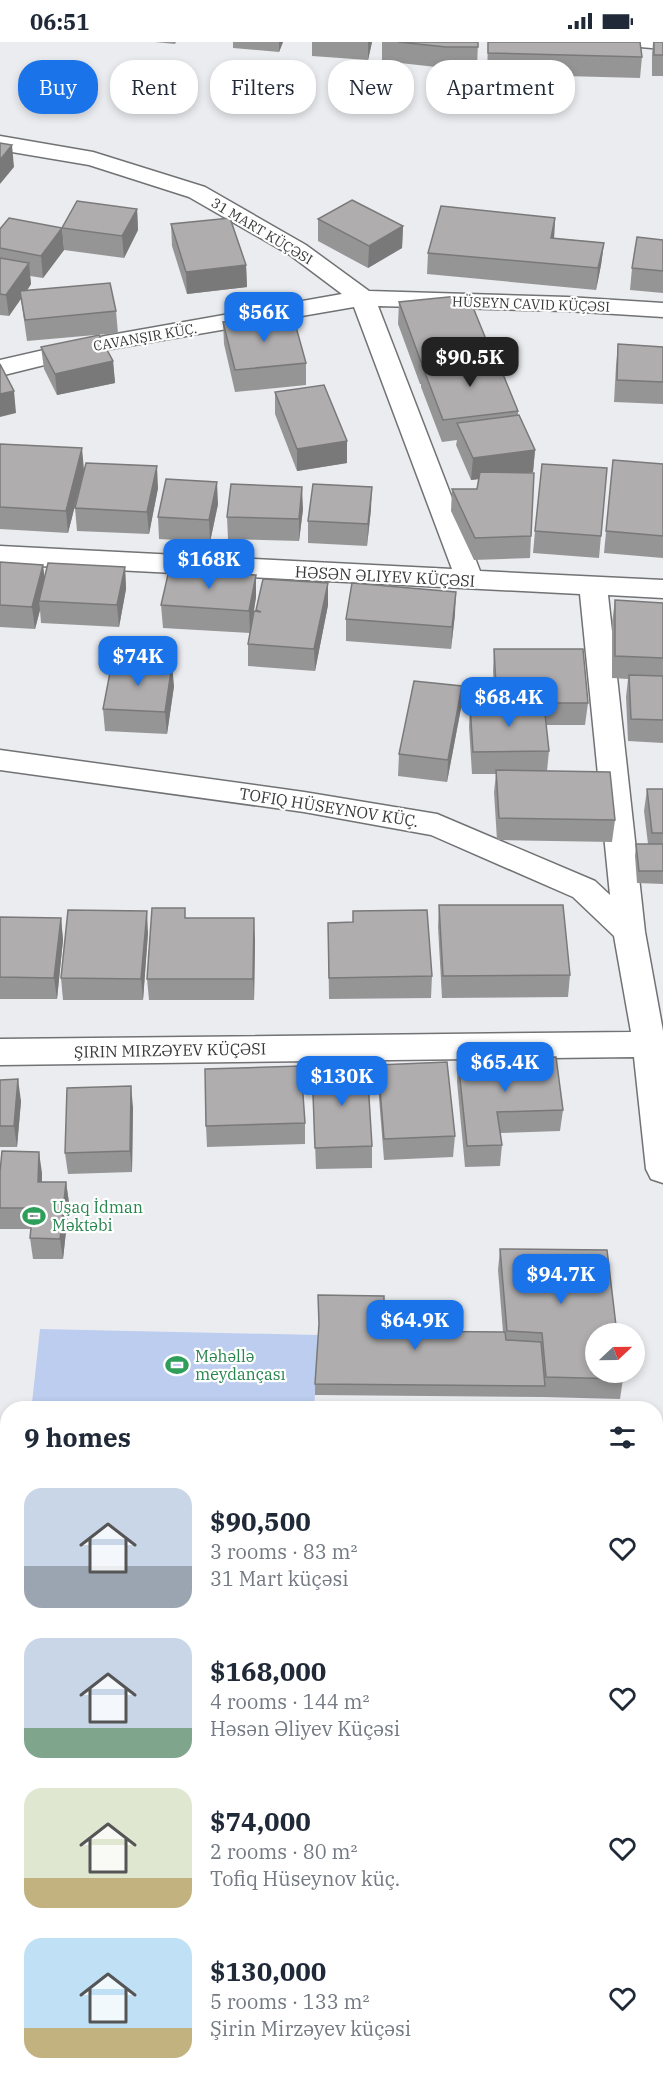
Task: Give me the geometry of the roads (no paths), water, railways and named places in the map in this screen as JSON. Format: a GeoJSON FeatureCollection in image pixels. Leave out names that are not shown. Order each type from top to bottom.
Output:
{"type":"FeatureCollection","features":[{"type":"Feature","properties":{"kind":"street"},"geometry":{"type":"LineString","coordinates":[[648,42],[663,43]]}},
{"type":"Feature","properties":{"kind":"street","name":"31 MART KÜÇƏSI"},"geometry":{"type":"LineString","coordinates":[[0,143],[93,159],[197,192],[298,250],[363,298]]}},
{"type":"Feature","properties":{"kind":"street"},"geometry":{"type":"LineString","coordinates":[[363,298],[470,580]]}},
{"type":"Feature","properties":{"kind":"street","name":"HÜSEYN CAVID KÜÇƏSI"},"geometry":{"type":"LineString","coordinates":[[363,298],[567,304],[663,310]]}},
{"type":"Feature","properties":{"kind":"street","name":"CAVANŞIR KÜÇ."},"geometry":{"type":"LineString","coordinates":[[0,368],[105,343],[363,298]]}},
{"type":"Feature","properties":{"kind":"street","name":"HƏSƏN ƏLIYEV KÜÇƏSI"},"geometry":{"type":"LineString","coordinates":[[0,555],[663,589]]}},
{"type":"Feature","properties":{"kind":"street"},"geometry":{"type":"LineString","coordinates":[[593,585],[628,932],[656,1044],[663,1168]]}},
{"type":"Feature","properties":{"kind":"street","name":"TOFIQ HÜSEYNOV KÜÇ."},"geometry":{"type":"LineString","coordinates":[[0,760],[304,801],[437,825],[584,889],[628,932]]}},
{"type":"Feature","properties":{"kind":"street","name":"ŞIRIN MIRZƏYEV KÜÇƏSI"},"geometry":{"type":"LineString","coordinates":[[0,1052],[656,1044]]}},
{"type":"Feature","properties":{"kind":"place","name":"Uşaq İdman Məktəbi"},"geometry":{"type":"Point","coordinates":[34,1216]}},
{"type":"Feature","properties":{"kind":"place","name":"Məhəllə meydançası"},"geometry":{"type":"Point","coordinates":[177,1365]}}]}
